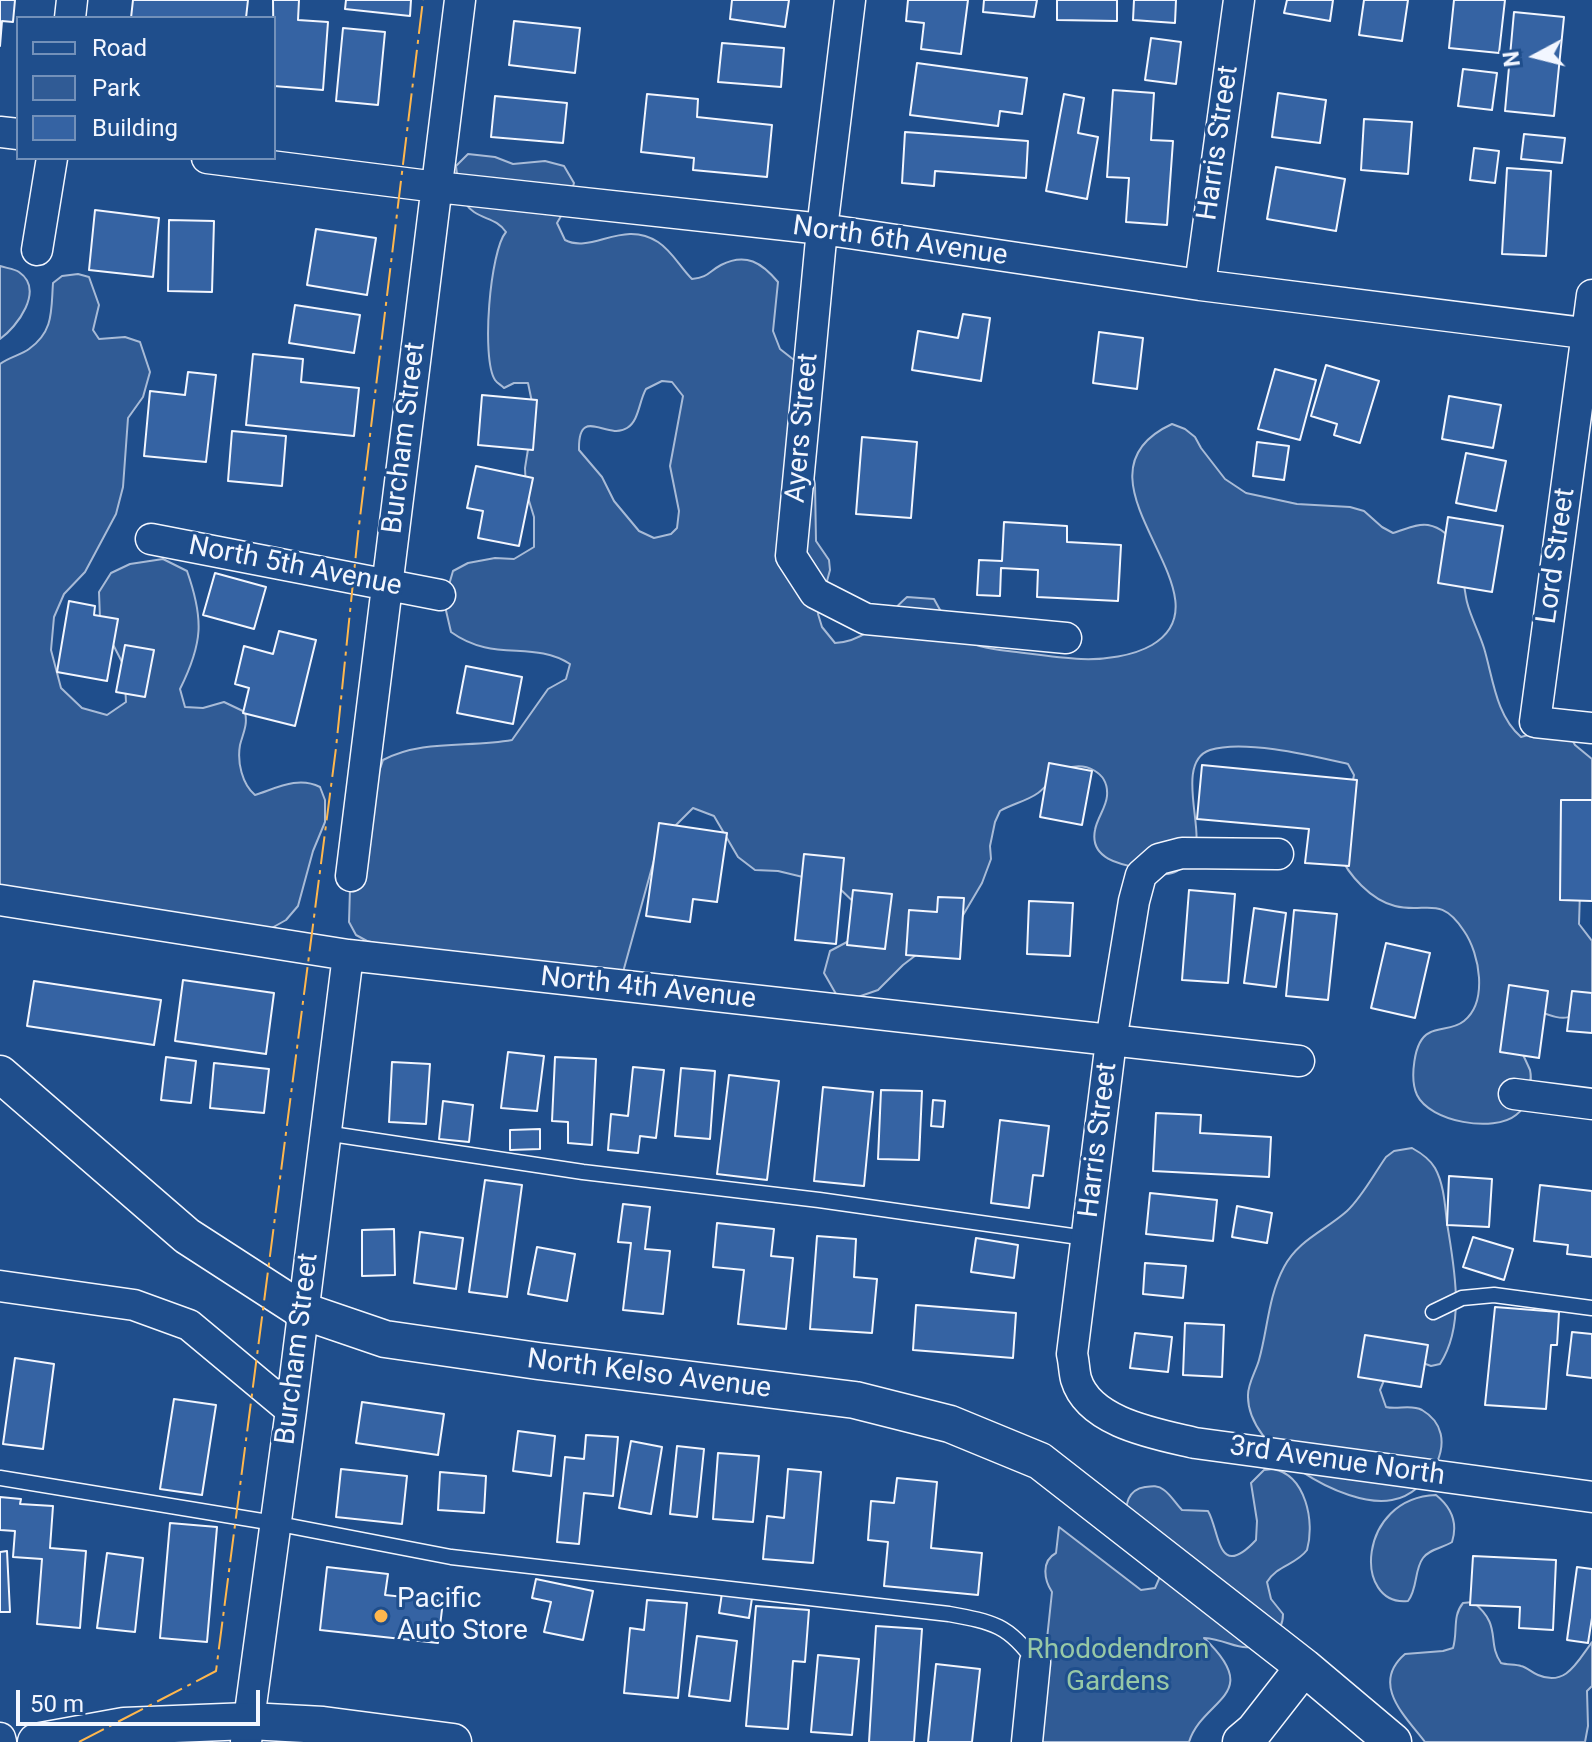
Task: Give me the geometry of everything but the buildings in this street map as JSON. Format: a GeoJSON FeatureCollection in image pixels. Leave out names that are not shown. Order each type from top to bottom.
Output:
{"type":"FeatureCollection","features":[{"type":"Feature","properties":{"kind":"street","name":"Burcham Street"},"geometry":{"type":"LineString","coordinates":[[351,876],[460,0]]}},
{"type":"Feature","properties":{"kind":"street","name":"Ayers Street"},"geometry":{"type":"LineString","coordinates":[[850,0],[822,229],[791,556],[815,593],[866,619],[1066,638]]}},
{"type":"Feature","properties":{"kind":"street","name":"Harris Street"},"geometry":{"type":"LineString","coordinates":[[1200,285],[1239,0]]}},
{"type":"Feature","properties":{"kind":"street"},"geometry":{"type":"LineString","coordinates":[[37,250],[52,160]]}},
{"type":"Feature","properties":{"kind":"street","name":"North 6th Avenue"},"geometry":{"type":"LineString","coordinates":[[223,160],[822,229],[1200,285],[1590,334]]}},
{"type":"Feature","properties":{"kind":"street","name":"Lord Street"},"geometry":{"type":"LineString","coordinates":[[1592,295],[1590,334],[1535,722],[1592,728]]}},
{"type":"Feature","properties":{"kind":"street","name":"North 5th Avenue"},"geometry":{"type":"LineString","coordinates":[[151,539],[440,595]]}},
{"type":"Feature","properties":{"kind":"street","name":"Harris Street"},"geometry":{"type":"LineString","coordinates":[[1090,1402],[1077,1381],[1072,1354],[1111,1041],[1141,875],[1159,859],[1182,853],[1278,854]]}},
{"type":"Feature","properties":{"kind":"street","name":"North 4th Avenue"},"geometry":{"type":"LineString","coordinates":[[0,900],[348,955],[1299,1061]]}},
{"type":"Feature","properties":{"kind":"street","name":"Burcham Street"},"geometry":{"type":"LineString","coordinates":[[247,1732],[348,955]]}},
{"type":"Feature","properties":{"kind":"street","name":"North Kelso Avenue"},"geometry":{"type":"LineString","coordinates":[[0,1074],[187,1236],[303,1311],[385,1339],[855,1400],[950,1424],[1040,1461],[1304,1667],[1393,1742]]}},
{"type":"Feature","properties":{"kind":"street"},"geometry":{"type":"LineString","coordinates":[[1514,1094],[1592,1104]]}},
{"type":"Feature","properties":{"kind":"street"},"geometry":{"type":"LineString","coordinates":[[0,1286],[134,1305],[189,1325],[291,1410]]}},
{"type":"Feature","properties":{"kind":"street","name":"3rd Avenue North"},"geometry":{"type":"LineString","coordinates":[[1090,1402],[1126,1424],[1195,1443],[1592,1497]]}},
{"type":"Feature","properties":{"kind":"street"},"geometry":{"type":"LineString","coordinates":[[1027,1742],[1035,1662]]}},
{"type":"Feature","properties":{"kind":"street"},"geometry":{"type":"LineString","coordinates":[[1241,1742],[1254,1731],[1304,1667]]}},
{"type":"Feature","properties":{"kind":"street"},"geometry":{"type":"LineString","coordinates":[[36,1742],[124,1726],[247,1732],[323,1725],[453,1742]]}},
{"type":"Feature","properties":{"kind":"lane"},"geometry":{"type":"LineString","coordinates":[[325,1133],[583,1172],[819,1200],[1086,1238]]}},
{"type":"Feature","properties":{"kind":"lane"},"geometry":{"type":"LineString","coordinates":[[1433,1312],[1462,1298],[1494,1295],[1592,1308]]}},
{"type":"Feature","properties":{"kind":"lane"},"geometry":{"type":"LineString","coordinates":[[0,1478],[274,1523],[451,1557],[989,1621],[1018,1638],[1035,1662]]}},
{"type":"Feature","properties":{"kind":"green space"},"geometry":{"type":"Polygon","coordinates":[[[468,154],[495,157],[513,164],[545,161],[564,166],[574,183],[568,204],[557,223],[565,240],[586,243],[620,235],[645,236],[672,254],[692,279],[705,276],[730,261],[746,260],[760,265],[778,282],[773,331],[780,349],[794,360],[799,380],[800,416],[815,484],[816,541],[829,560],[830,570],[818,614],[822,627],[835,643],[846,642],[866,633],[907,597],[934,599],[948,623],[962,638],[993,649],[1090,659],[1127,655],[1152,645],[1173,623],[1175,597],[1138,504],[1132,474],[1142,447],[1172,424],[1195,437],[1225,479],[1246,493],[1297,504],[1350,507],[1364,511],[1393,533],[1428,525],[1448,536],[1459,557],[1469,608],[1484,648],[1496,696],[1506,718],[1521,737],[1564,725],[1575,745],[1592,759],[1592,835],[1581,858],[1579,924],[1592,941],[1592,999],[1568,1017],[1538,1011],[1520,1048],[1531,1076],[1521,1110],[1506,1120],[1493,1123],[1463,1122],[1435,1112],[1417,1095],[1414,1061],[1419,1044],[1433,1031],[1460,1024],[1472,1013],[1476,1002],[1479,978],[1470,941],[1447,913],[1440,909],[1406,908],[1386,903],[1361,886],[1348,870],[1339,853],[1354,775],[1348,764],[1279,750],[1224,747],[1200,756],[1192,779],[1196,846],[1182,867],[1169,874],[1127,865],[1102,854],[1095,840],[1096,826],[1107,796],[1104,781],[1094,770],[1080,766],[1061,771],[1038,793],[1000,811],[990,846],[991,859],[982,883],[959,922],[903,965],[878,990],[855,998],[836,994],[824,973],[830,951],[847,942],[871,939],[865,913],[836,885],[778,871],[755,870],[738,857],[714,816],[693,808],[659,842],[620,983],[455,963],[367,941],[356,935],[349,922],[351,855],[383,760],[414,749],[512,740],[548,689],[566,679],[570,664],[541,653],[482,647],[467,641],[451,632],[444,602],[453,571],[468,563],[495,558],[514,559],[534,547],[534,517],[526,491],[525,468],[534,412],[528,383],[514,383],[504,388],[495,380],[489,351],[492,281],[500,243],[506,232],[465,203],[456,166],[468,154]],[[662,381],[646,389],[636,416],[627,428],[619,431],[588,426],[580,436],[579,450],[602,477],[614,501],[639,531],[654,538],[671,534],[677,528],[679,511],[670,466],[683,396],[672,382],[662,381]]]}},
{"type":"Feature","properties":{"kind":"green space"},"geometry":{"type":"Polygon","coordinates":[[[0,266],[19,272],[26,280],[29,298],[14,326],[0,339],[0,266]]]}},
{"type":"Feature","properties":{"kind":"green space"},"geometry":{"type":"Polygon","coordinates":[[[78,274],[89,277],[99,305],[93,330],[99,339],[125,337],[140,342],[150,372],[143,397],[128,418],[123,487],[116,514],[85,572],[64,594],[54,617],[51,650],[61,688],[82,708],[107,715],[126,702],[124,666],[100,619],[99,592],[111,573],[130,564],[163,559],[187,571],[196,603],[198,631],[193,658],[180,689],[185,707],[203,708],[224,702],[245,712],[240,765],[247,785],[255,795],[288,784],[304,783],[320,787],[325,800],[325,822],[313,851],[298,906],[286,920],[270,929],[0,889],[0,364],[37,342],[50,320],[53,283],[62,276],[78,274]]]}},
{"type":"Feature","properties":{"kind":"green space"},"geometry":{"type":"Polygon","coordinates":[[[1412,1148],[1431,1162],[1444,1195],[1455,1276],[1453,1331],[1440,1364],[1431,1366],[1423,1363],[1387,1373],[1380,1390],[1386,1407],[1418,1408],[1435,1421],[1441,1434],[1441,1448],[1437,1462],[1418,1487],[1392,1500],[1372,1500],[1325,1485],[1280,1454],[1263,1435],[1252,1415],[1248,1391],[1259,1360],[1271,1301],[1290,1258],[1305,1242],[1352,1205],[1386,1157],[1394,1151],[1412,1148]]]}},
{"type":"Feature","properties":{"kind":"green space","name":"Rhododendron Gardens"},"geometry":{"type":"Polygon","coordinates":[[[1273,1469],[1293,1480],[1305,1501],[1310,1526],[1307,1550],[1267,1582],[1271,1599],[1283,1614],[1280,1626],[1272,1636],[1262,1643],[1245,1647],[1204,1638],[1221,1657],[1229,1673],[1230,1685],[1225,1695],[1196,1727],[1189,1742],[1036,1742],[1052,1592],[1045,1571],[1051,1556],[1056,1553],[1059,1527],[1141,1590],[1155,1588],[1159,1569],[1125,1525],[1130,1496],[1138,1489],[1157,1487],[1167,1492],[1182,1510],[1208,1511],[1222,1549],[1227,1555],[1234,1556],[1256,1540],[1257,1521],[1251,1483],[1264,1470],[1273,1469]]]}},
{"type":"Feature","properties":{"kind":"green space"},"geometry":{"type":"Polygon","coordinates":[[[1436,1495],[1452,1516],[1452,1542],[1423,1558],[1408,1601],[1390,1598],[1378,1587],[1372,1571],[1372,1551],[1378,1531],[1391,1514],[1410,1501],[1436,1495]]]}},
{"type":"Feature","properties":{"kind":"green space"},"geometry":{"type":"Polygon","coordinates":[[[1473,1602],[1488,1619],[1501,1663],[1556,1678],[1576,1664],[1592,1642],[1592,1686],[1587,1691],[1585,1742],[1425,1742],[1409,1722],[1394,1700],[1391,1688],[1395,1665],[1405,1654],[1453,1648],[1460,1608],[1463,1603],[1473,1602]]]}},
{"type":"Feature","properties":{"kind":"power"},"geometry":{"type":"LineString","coordinates":[[79,1742],[216,1671],[336,748],[358,534],[423,0]]}},
{"type":"Feature","properties":{"kind":"place","name":"Pacific Auto Store"},"geometry":{"type":"Point","coordinates":[381,1616]}}]}
